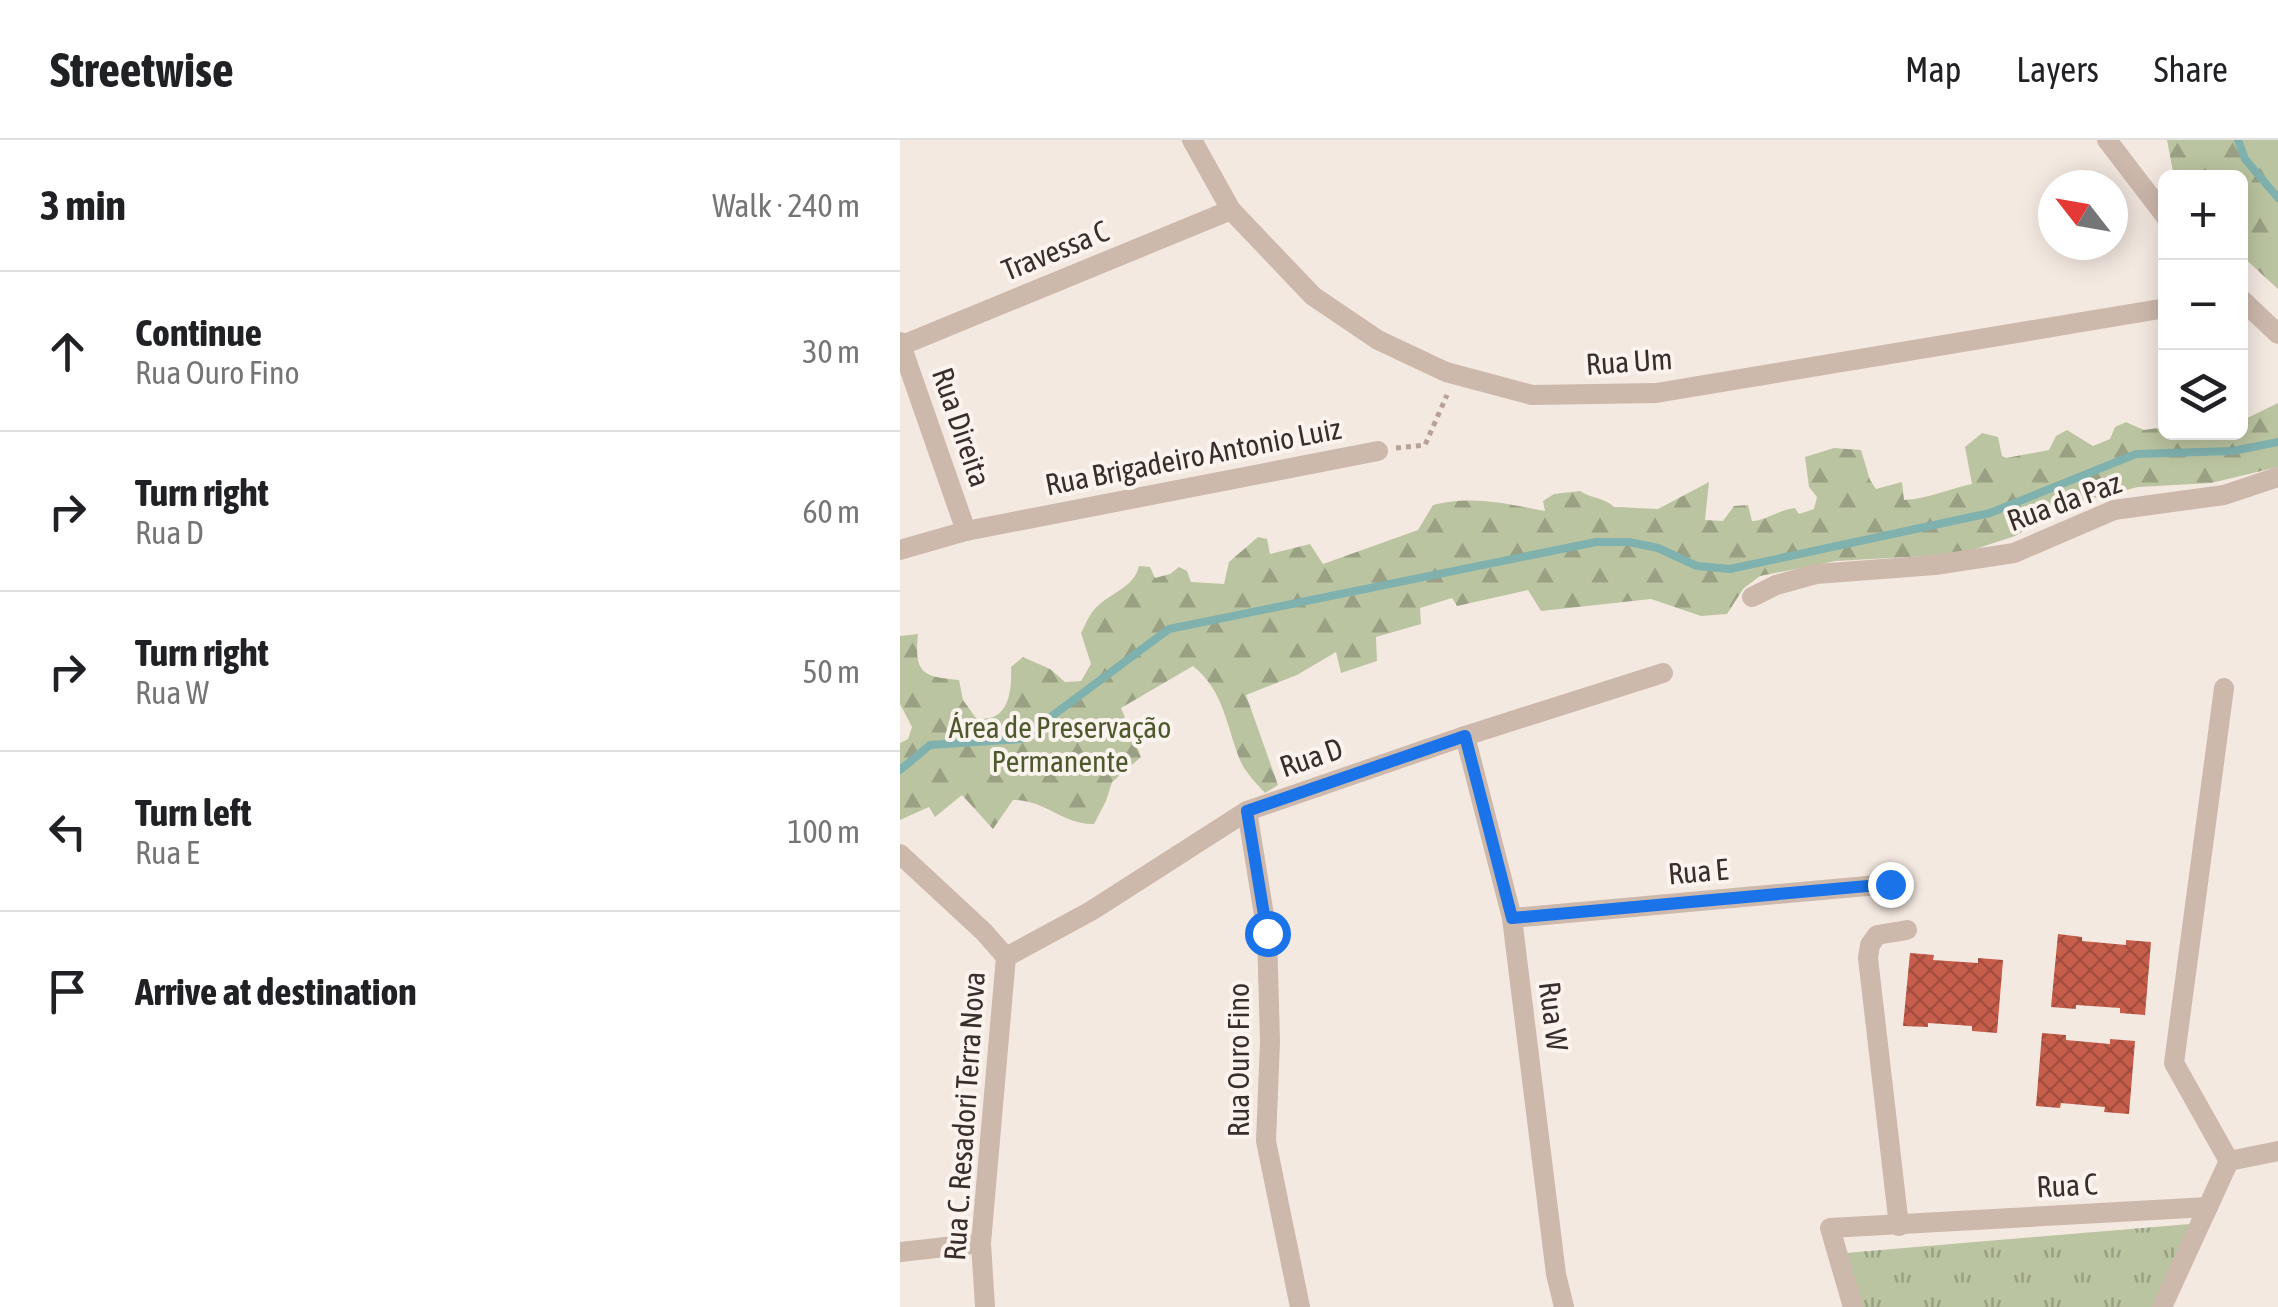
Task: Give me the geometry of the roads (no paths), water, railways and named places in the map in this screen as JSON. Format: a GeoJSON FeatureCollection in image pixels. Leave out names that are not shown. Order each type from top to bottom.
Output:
{"type":"FeatureCollection","features":[{"type":"Feature","properties":{"kind":"street","name":"Rua Um"},"geometry":{"type":"LineString","coordinates":[[1192,140],[1230,210],[1313,296],[1378,340],[1456,375],[1532,396],[1656,393],[2158,309]]}},
{"type":"Feature","properties":{"kind":"street"},"geometry":{"type":"LineString","coordinates":[[2107,140],[2158,207]]}},
{"type":"Feature","properties":{"kind":"street","name":"Travessa C"},"geometry":{"type":"LineString","coordinates":[[901,345],[1230,210]]}},
{"type":"Feature","properties":{"kind":"street"},"geometry":{"type":"LineString","coordinates":[[2248,308],[2278,334]]}},
{"type":"Feature","properties":{"kind":"street","name":"Rua Direita"},"geometry":{"type":"LineString","coordinates":[[901,345],[966,531]]}},
{"type":"Feature","properties":{"kind":"street","name":"Rua Brigadeiro Antonio Luiz"},"geometry":{"type":"LineString","coordinates":[[900,550],[966,531],[1378,451]]}},
{"type":"Feature","properties":{"kind":"street","name":"Rua da Paz"},"geometry":{"type":"LineString","coordinates":[[1752,597],[1776,585],[1816,574],[1935,565],[2014,553],[2114,510],[2224,495],[2278,477]]}},
{"type":"Feature","properties":{"kind":"street","name":"Rua D"},"geometry":{"type":"LineString","coordinates":[[1006,957],[1092,911],[1247,811],[1662,672]]}},
{"type":"Feature","properties":{"kind":"street"},"geometry":{"type":"LineString","coordinates":[[2224,688],[2174,1063],[2229,1161]]}},
{"type":"Feature","properties":{"kind":"street","name":"Rua W"},"geometry":{"type":"LineString","coordinates":[[1465,736],[1512,918],[1556,1274],[1564,1307]]}},
{"type":"Feature","properties":{"kind":"street","name":"Rua Ouro Fino"},"geometry":{"type":"LineString","coordinates":[[1247,811],[1267,933],[1270,1042],[1266,1141],[1300,1307]]}},
{"type":"Feature","properties":{"kind":"street","name":"Rua C. Resadori Terra Nova"},"geometry":{"type":"LineString","coordinates":[[900,854],[1006,957],[981,1243],[986,1307]]}},
{"type":"Feature","properties":{"kind":"street","name":"Rua E"},"geometry":{"type":"LineString","coordinates":[[1512,918],[1890,884]]}},
{"type":"Feature","properties":{"kind":"street"},"geometry":{"type":"LineString","coordinates":[[1899,1226],[1868,958],[1877,935],[1907,930]]}},
{"type":"Feature","properties":{"kind":"street"},"geometry":{"type":"LineString","coordinates":[[2229,1161],[2278,1151]]}},
{"type":"Feature","properties":{"kind":"street"},"geometry":{"type":"LineString","coordinates":[[2162,1307],[2229,1161]]}},
{"type":"Feature","properties":{"kind":"street","name":"Rua C"},"geometry":{"type":"LineString","coordinates":[[1853,1307],[1830,1228],[2208,1207]]}},
{"type":"Feature","properties":{"kind":"street"},"geometry":{"type":"LineString","coordinates":[[900,1252],[981,1243]]}},
{"type":"Feature","properties":{"kind":"waterway"},"geometry":{"type":"LineString","coordinates":[[2238,140],[2245,159],[2278,198]]}},
{"type":"Feature","properties":{"kind":"waterway"},"geometry":{"type":"LineString","coordinates":[[900,770],[930,745],[1021,739],[1169,629],[1596,542],[1629,542],[1658,548],[1697,566],[1730,569],[1990,513],[2136,454],[2233,451],[2278,442]]}},
{"type":"Feature","properties":{"kind":"park label","name":"Área de Preservação Permanente"},"geometry":{"type":"Point","coordinates":[1060,744]}}]}
